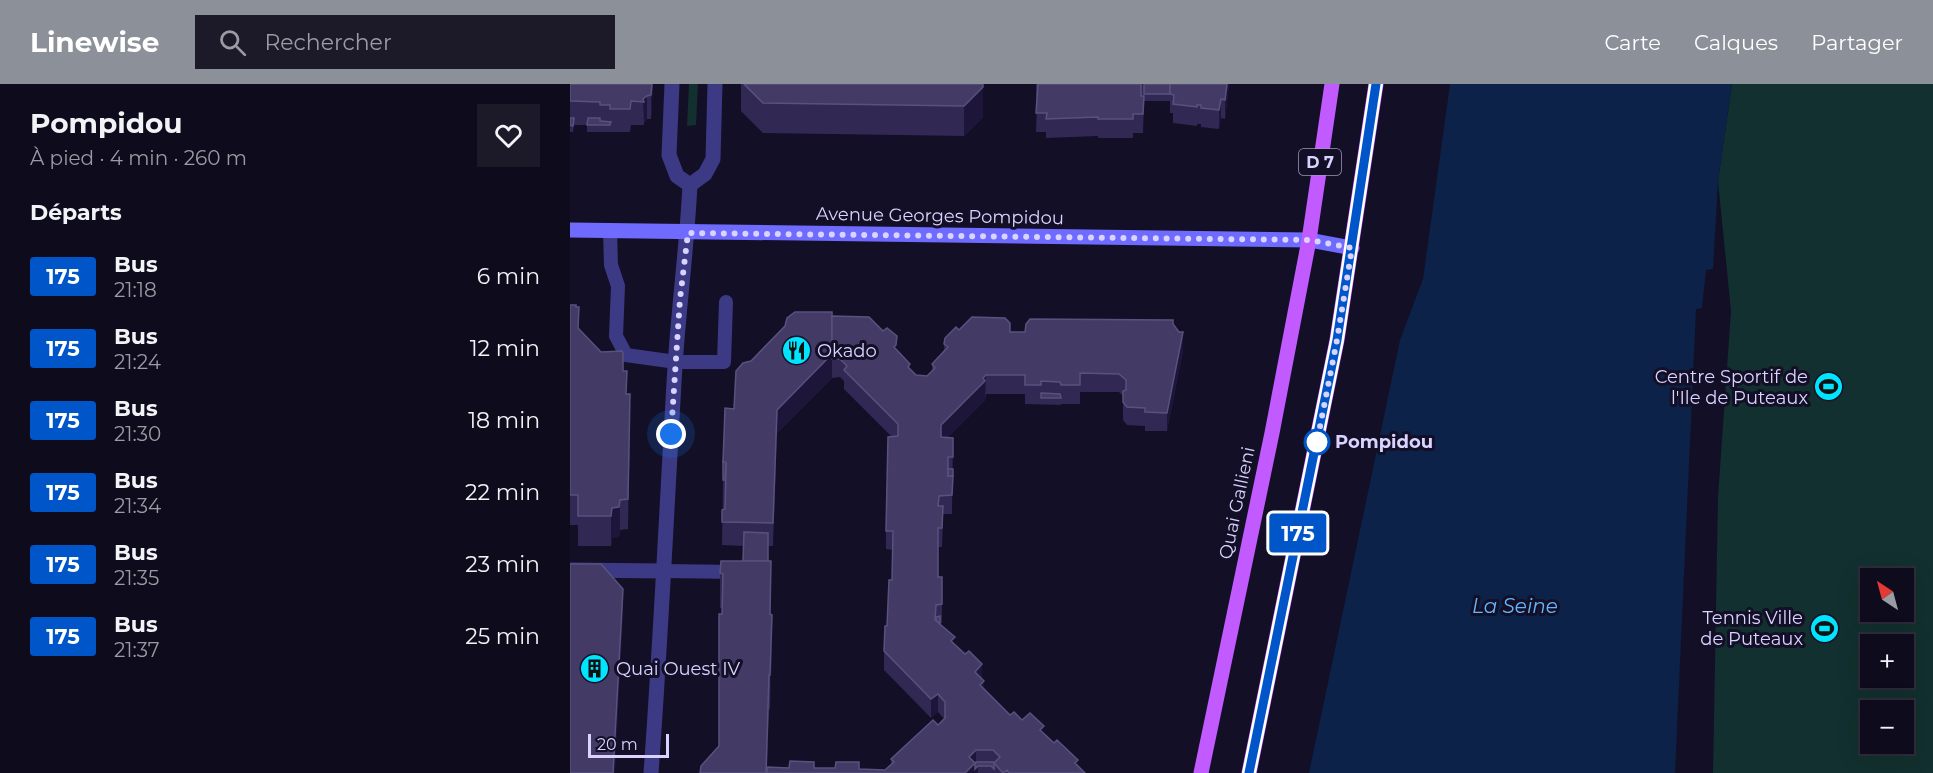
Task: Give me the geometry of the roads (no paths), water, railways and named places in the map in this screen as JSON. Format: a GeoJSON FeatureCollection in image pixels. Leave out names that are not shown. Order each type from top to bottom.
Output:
{"type":"FeatureCollection","features":[{"type":"Feature","properties":{"kind":"main road","name":"D 7"},"geometry":{"type":"LineString","coordinates":[[1309,240],[1332,84]]}},
{"type":"Feature","properties":{"kind":"main road","name":"D 7"},"geometry":{"type":"LineString","coordinates":[[1249,773],[1326,397],[1352,248],[1376,84]]}},
{"type":"Feature","properties":{"kind":"main road","name":"Quai Gallieni"},"geometry":{"type":"LineString","coordinates":[[1201,773],[1272,433],[1309,240]]}},
{"type":"Feature","properties":{"kind":"street"},"geometry":{"type":"LineString","coordinates":[[672,84],[669,155],[677,176],[690,185]]}},
{"type":"Feature","properties":{"kind":"street"},"geometry":{"type":"LineString","coordinates":[[690,185],[705,174],[713,159],[715,84]]}},
{"type":"Feature","properties":{"kind":"street"},"geometry":{"type":"LineString","coordinates":[[651,773],[680,299],[688,233],[690,185]]}},
{"type":"Feature","properties":{"kind":"street","name":"Avenue Georges Pompidou"},"geometry":{"type":"LineString","coordinates":[[570,230],[1309,240],[1352,248]]}},
{"type":"Feature","properties":{"kind":"street"},"geometry":{"type":"LineString","coordinates":[[570,570],[665,572]]}},
{"type":"Feature","properties":{"kind":"lane"},"geometry":{"type":"LineString","coordinates":[[610,230],[611,265],[618,286],[616,336],[626,355],[676,362],[724,362],[726,302]]}},
{"type":"Feature","properties":{"kind":"lane"},"geometry":{"type":"LineString","coordinates":[[665,572],[744,572]]}},
{"type":"Feature","properties":{"kind":"water","name":"La Seine"},"geometry":{"type":"Polygon","coordinates":[[[1450,84],[1732,84],[1718,181],[1713,269],[1706,270],[1702,308],[1696,309],[1675,773],[1309,773],[1400,340],[1423,279],[1450,84]]]}},
{"type":"Feature","properties":{"kind":"place","name":"Okado"},"geometry":{"type":"Point","coordinates":[796,351]}},
{"type":"Feature","properties":{"kind":"place","name":"Centre Sportif de l'Ile de Puteaux"},"geometry":{"type":"Point","coordinates":[1829,387]}},
{"type":"Feature","properties":{"kind":"place","name":"Pompidou"},"geometry":{"type":"Point","coordinates":[1317,442]}},
{"type":"Feature","properties":{"kind":"place","name":"Tennis Ville de Puteaux"},"geometry":{"type":"Point","coordinates":[1824,628]}},
{"type":"Feature","properties":{"kind":"place","name":"Quai Ouest IV"},"geometry":{"type":"Point","coordinates":[595,669]}}]}
